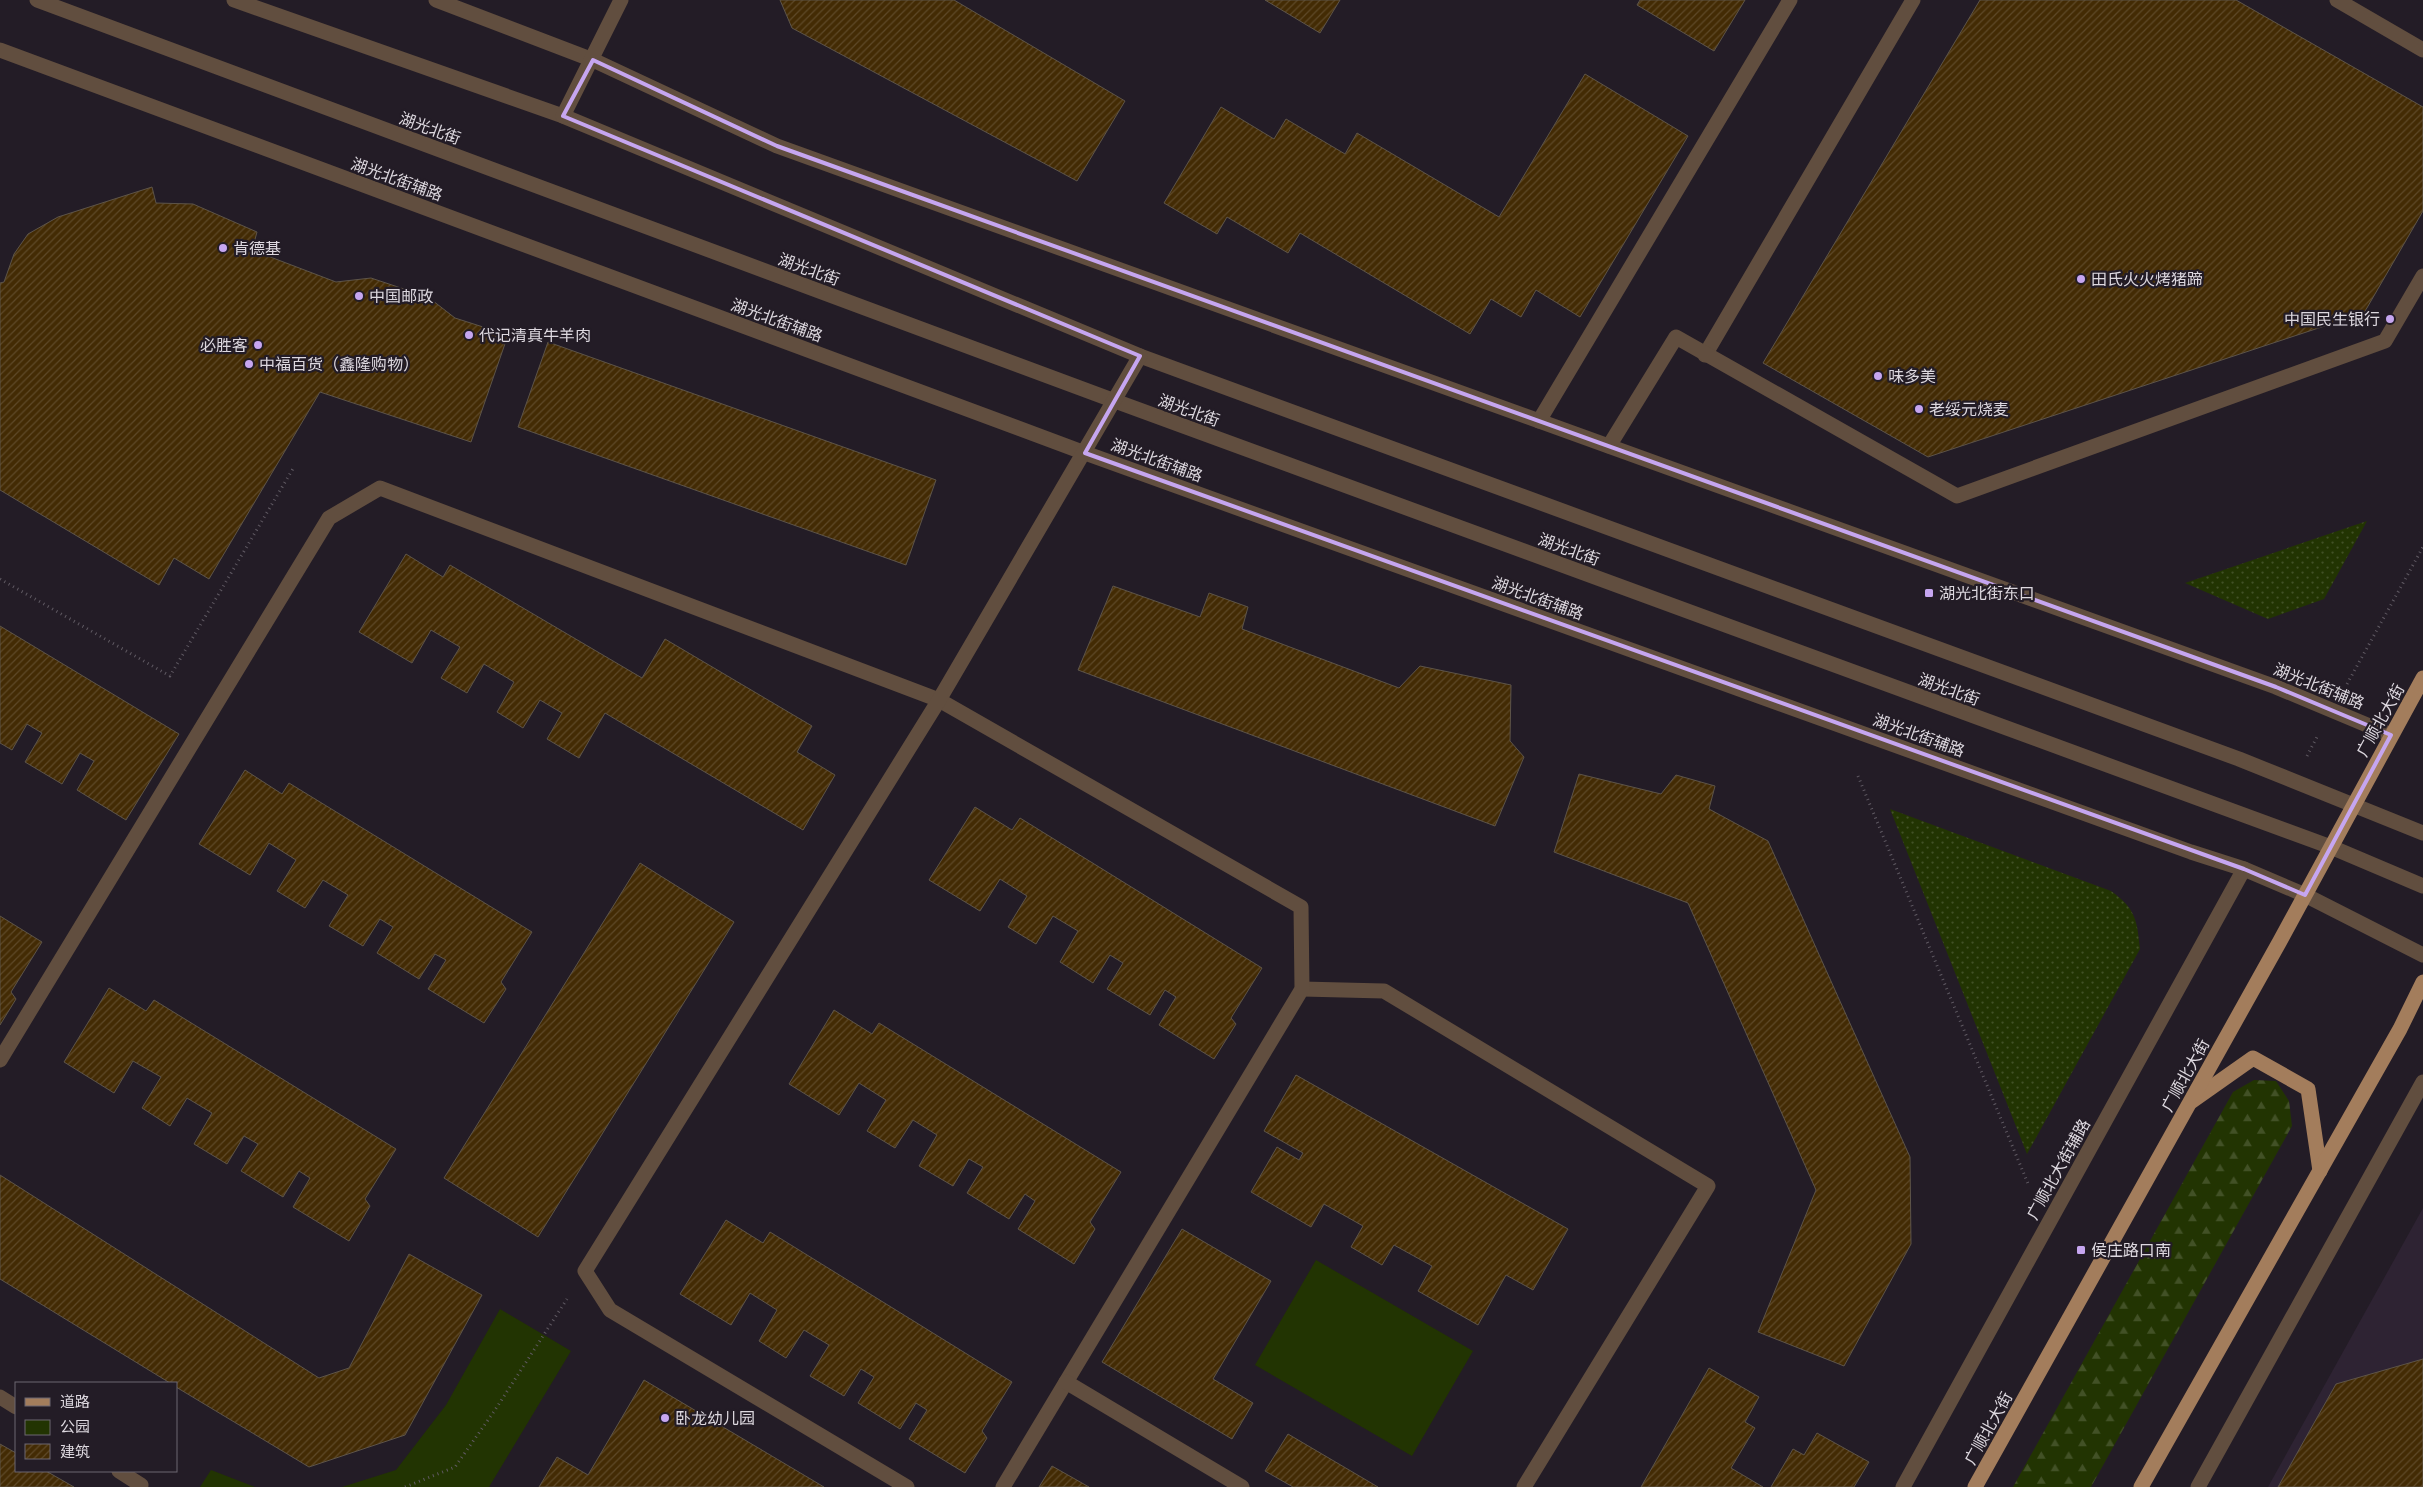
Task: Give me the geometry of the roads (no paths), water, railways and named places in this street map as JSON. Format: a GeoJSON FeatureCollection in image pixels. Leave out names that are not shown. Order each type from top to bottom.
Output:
{"type":"FeatureCollection","features":[{"type":"Feature","properties":{"kind":"main road","name":"广顺北大街"},"geometry":{"type":"LineString","coordinates":[[1975,1487],[2305,895],[2423,678]]}},
{"type":"Feature","properties":{"kind":"main road"},"geometry":{"type":"LineString","coordinates":[[2141,1487],[2400,1029],[2423,982]]}},
{"type":"Feature","properties":{"kind":"main road"},"geometry":{"type":"LineString","coordinates":[[2188,1104],[2253,1058],[2308,1089],[2320,1171]]}},
{"type":"Feature","properties":{"kind":"street","name":"湖光北街"},"geometry":{"type":"LineString","coordinates":[[37,0],[1115,401],[2331,847],[2423,886]]}},
{"type":"Feature","properties":{"kind":"street","name":"湖光北街"},"geometry":{"type":"LineString","coordinates":[[234,0],[563,116],[1140,356],[2230,756],[2423,833]]}},
{"type":"Feature","properties":{"kind":"street","name":"湖光北街辅路"},"geometry":{"type":"LineString","coordinates":[[436,0],[593,60],[777,146],[2276,687],[2391,735]]}},
{"type":"Feature","properties":{"kind":"street"},"geometry":{"type":"LineString","coordinates":[[563,116],[593,60],[620,0]]}},
{"type":"Feature","properties":{"kind":"street"},"geometry":{"type":"LineString","coordinates":[[1539,421],[1790,0]]}},
{"type":"Feature","properties":{"kind":"street"},"geometry":{"type":"LineString","coordinates":[[1706,355],[1913,0]]}},
{"type":"Feature","properties":{"kind":"street"},"geometry":{"type":"LineString","coordinates":[[2337,0],[2423,50]]}},
{"type":"Feature","properties":{"kind":"street","name":"湖光北街辅路"},"geometry":{"type":"LineString","coordinates":[[0,50],[1085,453],[2191,852],[2244,869],[2305,895],[2423,955]]}},
{"type":"Feature","properties":{"kind":"street"},"geometry":{"type":"LineString","coordinates":[[1609,446],[1676,337],[1957,496],[2385,342],[2423,276]]}},
{"type":"Feature","properties":{"kind":"street"},"geometry":{"type":"LineString","coordinates":[[907,1487],[610,1310],[585,1271],[940,700],[1140,356]]}},
{"type":"Feature","properties":{"kind":"street"},"geometry":{"type":"LineString","coordinates":[[0,1060],[330,518],[380,488],[940,700],[1301,907],[1302,989],[1003,1487]]}},
{"type":"Feature","properties":{"kind":"street","name":"广顺北大街辅路"},"geometry":{"type":"LineString","coordinates":[[1903,1487],[2244,869]]}},
{"type":"Feature","properties":{"kind":"street"},"geometry":{"type":"LineString","coordinates":[[1302,989],[1384,991],[1708,1186],[1524,1487]]}},
{"type":"Feature","properties":{"kind":"street"},"geometry":{"type":"LineString","coordinates":[[2198,1487],[2423,1082]]}},
{"type":"Feature","properties":{"kind":"street"},"geometry":{"type":"LineString","coordinates":[[1066,1382],[1242,1487]]}},
{"type":"Feature","properties":{"kind":"street"},"geometry":{"type":"LineString","coordinates":[[0,1396],[15,1406]]}},
{"type":"Feature","properties":{"kind":"street"},"geometry":{"type":"LineString","coordinates":[[121,1472],[141,1485]]}},
{"type":"Feature","properties":{"kind":"place","name":"肯德基"},"geometry":{"type":"Point","coordinates":[223,248]}},
{"type":"Feature","properties":{"kind":"place","name":"田氏火火烤猪蹄"},"geometry":{"type":"Point","coordinates":[2081,279]}},
{"type":"Feature","properties":{"kind":"place","name":"中国邮政"},"geometry":{"type":"Point","coordinates":[359,296]}},
{"type":"Feature","properties":{"kind":"place","name":"中国民生银行"},"geometry":{"type":"Point","coordinates":[2390,319]}},
{"type":"Feature","properties":{"kind":"place","name":"代记清真牛羊肉"},"geometry":{"type":"Point","coordinates":[469,335]}},
{"type":"Feature","properties":{"kind":"place","name":"必胜客"},"geometry":{"type":"Point","coordinates":[258,345]}},
{"type":"Feature","properties":{"kind":"place","name":"中福百货（鑫隆购物）"},"geometry":{"type":"Point","coordinates":[249,364]}},
{"type":"Feature","properties":{"kind":"place","name":"味多美"},"geometry":{"type":"Point","coordinates":[1878,376]}},
{"type":"Feature","properties":{"kind":"place","name":"老绥元烧麦"},"geometry":{"type":"Point","coordinates":[1919,409]}},
{"type":"Feature","properties":{"kind":"place","name":"湖光北街东口"},"geometry":{"type":"Point","coordinates":[1929,593]}},
{"type":"Feature","properties":{"kind":"place","name":"侯庄路口南"},"geometry":{"type":"Point","coordinates":[2081,1250]}},
{"type":"Feature","properties":{"kind":"place","name":"卧龙幼儿园"},"geometry":{"type":"Point","coordinates":[665,1418]}}]}
